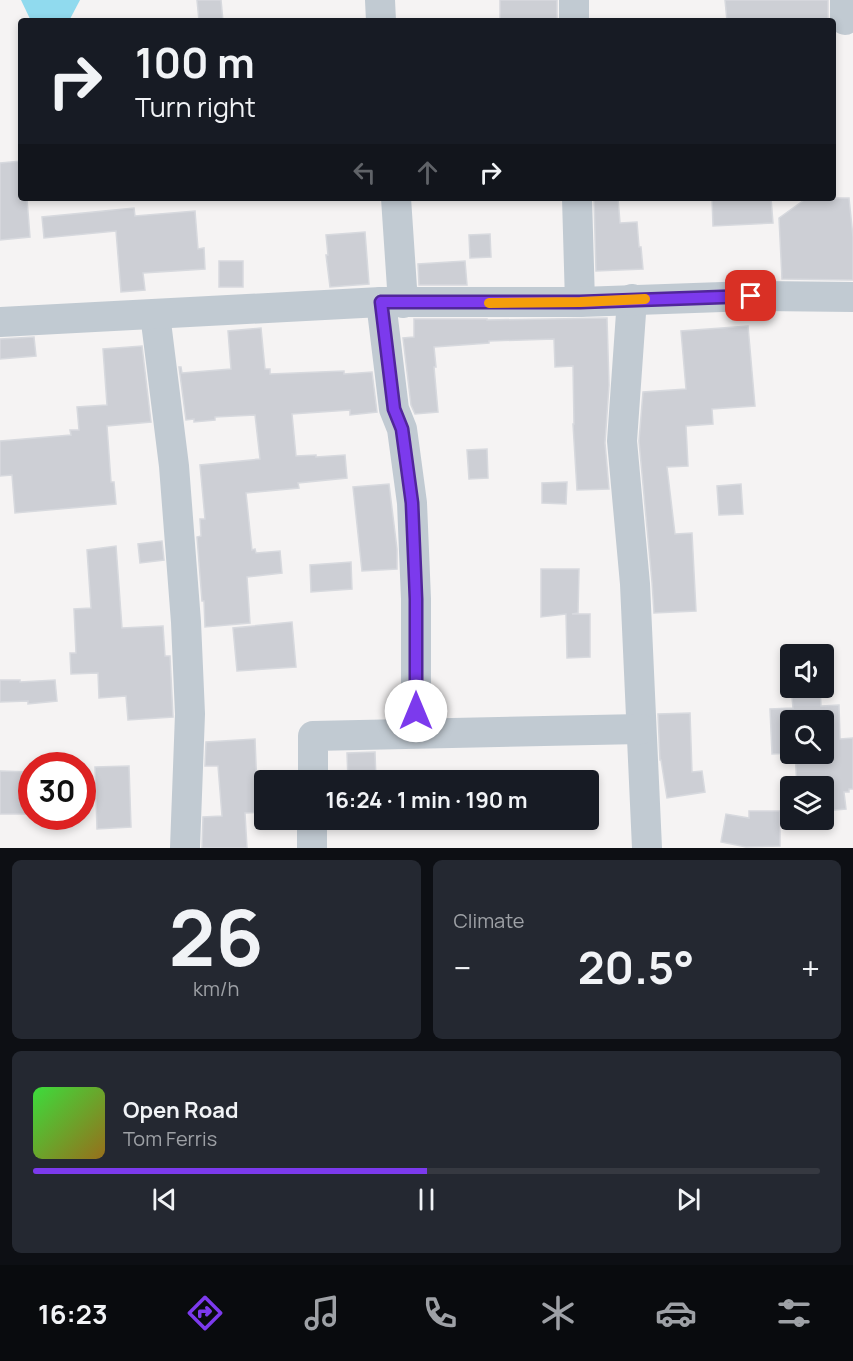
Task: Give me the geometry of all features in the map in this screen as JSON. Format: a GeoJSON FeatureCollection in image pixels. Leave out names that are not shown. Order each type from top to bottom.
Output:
{"type":"FeatureCollection","features":[{"type":"Feature","properties":{"kind":"street"},"geometry":{"type":"LineString","coordinates":[[380,0],[381,18]]}},
{"type":"Feature","properties":{"kind":"street"},"geometry":{"type":"LineString","coordinates":[[574,0],[574,18]]}},
{"type":"Feature","properties":{"kind":"street"},"geometry":{"type":"LineString","coordinates":[[396,201],[392,303],[394,409],[402,429],[412,503],[416,599],[416,733]]}},
{"type":"Feature","properties":{"kind":"street"},"geometry":{"type":"LineString","coordinates":[[577,201],[580,302]]}},
{"type":"Feature","properties":{"kind":"street"},"geometry":{"type":"LineString","coordinates":[[0,322],[392,303],[580,302],[751,296],[853,297]]}},
{"type":"Feature","properties":{"kind":"street"},"geometry":{"type":"LineString","coordinates":[[632,299],[622,441],[634,584],[646,848],[638,848]]}},
{"type":"Feature","properties":{"kind":"street"},"geometry":{"type":"LineString","coordinates":[[156,314],[174,466],[186,622],[190,714],[185,848]]}},
{"type":"Feature","properties":{"kind":"street"},"geometry":{"type":"LineString","coordinates":[[313,770],[313,736],[641,729]]}},
{"type":"Feature","properties":{"kind":"street"},"geometry":{"type":"LineString","coordinates":[[312,830],[312,848]]}},
{"type":"Feature","properties":{"kind":"water"},"geometry":{"type":"Polygon","coordinates":[[[21,0],[80,0],[71,18],[30,18],[21,0]]]}},
{"type":"Feature","properties":{"kind":"building"},"geometry":{"type":"Polygon","coordinates":[[[197,0],[221,0],[223,18],[199,18],[197,0]]]}},
{"type":"Feature","properties":{"kind":"building"},"geometry":{"type":"Polygon","coordinates":[[[500,0],[557,0],[557,18],[500,18],[500,0]]]}},
{"type":"Feature","properties":{"kind":"building"},"geometry":{"type":"Polygon","coordinates":[[[725,0],[828,0],[828,18],[727,18],[725,0]]]}},
{"type":"Feature","properties":{"kind":"building"},"geometry":{"type":"Polygon","coordinates":[[[18,161],[18,201],[27,201],[30,237],[0,240],[0,163],[18,161]]]}},
{"type":"Feature","properties":{"kind":"building"},"geometry":{"type":"Polygon","coordinates":[[[836,198],[849,198],[853,237],[853,280],[782,279],[779,218],[803,201],[836,201],[836,198]]]}},
{"type":"Feature","properties":{"kind":"building"},"geometry":{"type":"Polygon","coordinates":[[[594,201],[618,201],[620,223],[637,222],[643,269],[596,271],[594,201]]]}},
{"type":"Feature","properties":{"kind":"building"},"geometry":{"type":"Polygon","coordinates":[[[712,201],[771,201],[773,223],[713,226],[712,201]]]}},
{"type":"Feature","properties":{"kind":"building"},"geometry":{"type":"Polygon","coordinates":[[[134,208],[135,216],[195,211],[198,249],[204,248],[205,269],[143,273],[145,290],[121,292],[116,231],[44,238],[42,217],[134,208]]]}},
{"type":"Feature","properties":{"kind":"building"},"geometry":{"type":"Polygon","coordinates":[[[365,232],[369,284],[330,287],[326,235],[365,232]]]}},
{"type":"Feature","properties":{"kind":"building"},"geometry":{"type":"Polygon","coordinates":[[[490,234],[491,257],[470,258],[469,235],[490,234]]]}},
{"type":"Feature","properties":{"kind":"building"},"geometry":{"type":"Polygon","coordinates":[[[219,261],[243,261],[243,287],[219,287],[219,261]]]}},
{"type":"Feature","properties":{"kind":"building"},"geometry":{"type":"Polygon","coordinates":[[[465,261],[467,285],[419,285],[418,264],[465,261]]]}},
{"type":"Feature","properties":{"kind":"building"},"geometry":{"type":"Polygon","coordinates":[[[607,318],[609,385],[605,443],[609,489],[577,490],[573,424],[573,366],[555,367],[554,339],[489,341],[489,343],[434,347],[438,412],[415,414],[411,405],[403,338],[414,337],[414,319],[607,318]]]}},
{"type":"Feature","properties":{"kind":"building"},"geometry":{"type":"Polygon","coordinates":[[[748,326],[755,406],[712,409],[713,424],[686,426],[688,466],[667,467],[675,534],[692,533],[696,611],[654,613],[639,441],[643,392],[686,389],[681,331],[748,326]]]}},
{"type":"Feature","properties":{"kind":"building"},"geometry":{"type":"Polygon","coordinates":[[[261,328],[265,369],[270,369],[270,374],[372,372],[377,412],[350,415],[350,410],[292,414],[296,456],[345,455],[347,478],[298,483],[299,488],[246,493],[252,550],[255,549],[256,553],[280,551],[282,573],[247,577],[250,623],[205,627],[197,537],[201,536],[200,519],[205,519],[200,465],[260,459],[255,415],[215,417],[215,420],[194,422],[194,419],[186,420],[179,367],[182,373],[231,369],[228,331],[261,328]]]}},
{"type":"Feature","properties":{"kind":"building"},"geometry":{"type":"Polygon","coordinates":[[[34,337],[36,356],[0,359],[0,339],[34,337]]]}},
{"type":"Feature","properties":{"kind":"building"},"geometry":{"type":"Polygon","coordinates":[[[142,346],[151,422],[107,426],[111,482],[114,482],[116,504],[15,513],[12,475],[0,476],[0,441],[71,435],[70,430],[79,430],[77,407],[107,405],[103,349],[142,346]]]}},
{"type":"Feature","properties":{"kind":"building"},"geometry":{"type":"Polygon","coordinates":[[[487,449],[488,478],[469,479],[467,450],[487,449]]]}},
{"type":"Feature","properties":{"kind":"building"},"geometry":{"type":"Polygon","coordinates":[[[567,482],[566,504],[542,503],[542,483],[567,482]]]}},
{"type":"Feature","properties":{"kind":"building"},"geometry":{"type":"Polygon","coordinates":[[[389,484],[397,549],[397,569],[362,571],[353,487],[389,484]]]}},
{"type":"Feature","properties":{"kind":"building"},"geometry":{"type":"Polygon","coordinates":[[[741,484],[743,514],[719,515],[717,486],[741,484]]]}},
{"type":"Feature","properties":{"kind":"building"},"geometry":{"type":"Polygon","coordinates":[[[162,541],[164,560],[140,563],[138,544],[162,541]]]}},
{"type":"Feature","properties":{"kind":"building"},"geometry":{"type":"Polygon","coordinates":[[[116,546],[122,628],[163,626],[165,656],[170,656],[173,717],[128,720],[126,696],[99,698],[98,673],[71,674],[70,653],[76,653],[74,609],[91,608],[87,550],[116,546]]]}},
{"type":"Feature","properties":{"kind":"building"},"geometry":{"type":"Polygon","coordinates":[[[351,562],[352,589],[311,592],[310,565],[351,562]]]}},
{"type":"Feature","properties":{"kind":"building"},"geometry":{"type":"Polygon","coordinates":[[[541,569],[579,569],[578,613],[572,614],[590,614],[590,657],[567,658],[566,614],[541,617],[541,569]]]}},
{"type":"Feature","properties":{"kind":"building"},"geometry":{"type":"Polygon","coordinates":[[[292,622],[296,667],[237,671],[233,628],[292,622]]]}},
{"type":"Feature","properties":{"kind":"building"},"geometry":{"type":"Polygon","coordinates":[[[0,680],[20,680],[20,682],[55,680],[57,701],[28,704],[28,701],[0,702],[0,680]]]}},
{"type":"Feature","properties":{"kind":"building"},"geometry":{"type":"Polygon","coordinates":[[[792,698],[821,698],[821,706],[839,705],[840,739],[853,738],[853,789],[844,792],[846,809],[834,810],[834,776],[796,776],[796,764],[834,764],[834,710],[780,710],[780,754],[772,754],[770,709],[793,708],[792,698]]]}},
{"type":"Feature","properties":{"kind":"building"},"geometry":{"type":"Polygon","coordinates":[[[690,713],[692,772],[702,771],[705,792],[667,798],[660,760],[658,714],[690,713]]]}},
{"type":"Feature","properties":{"kind":"building"},"geometry":{"type":"Polygon","coordinates":[[[255,739],[254,813],[245,813],[247,848],[202,848],[203,817],[222,816],[218,766],[205,766],[206,742],[255,739]]]}},
{"type":"Feature","properties":{"kind":"building"},"geometry":{"type":"Polygon","coordinates":[[[375,752],[376,770],[348,770],[347,753],[375,752]]]}},
{"type":"Feature","properties":{"kind":"building"},"geometry":{"type":"Polygon","coordinates":[[[129,766],[131,827],[97,829],[96,767],[129,766]]]}},
{"type":"Feature","properties":{"kind":"building"},"geometry":{"type":"Polygon","coordinates":[[[0,771],[18,772],[18,814],[0,814],[0,771]]]}},
{"type":"Feature","properties":{"kind":"building"},"geometry":{"type":"Polygon","coordinates":[[[749,811],[780,811],[780,846],[746,847],[721,842],[726,814],[749,818],[749,811]]]}},
{"type":"Feature","properties":{"kind":"slow traffic"},"geometry":{"type":"LineString","coordinates":[[489,303],[645,299]]}},
{"type":"Feature","properties":{"kind":"route"},"geometry":{"type":"LineString","coordinates":[[416,711],[416,599],[412,503],[402,429],[394,409],[381,302],[580,302],[751,296]]}}]}
